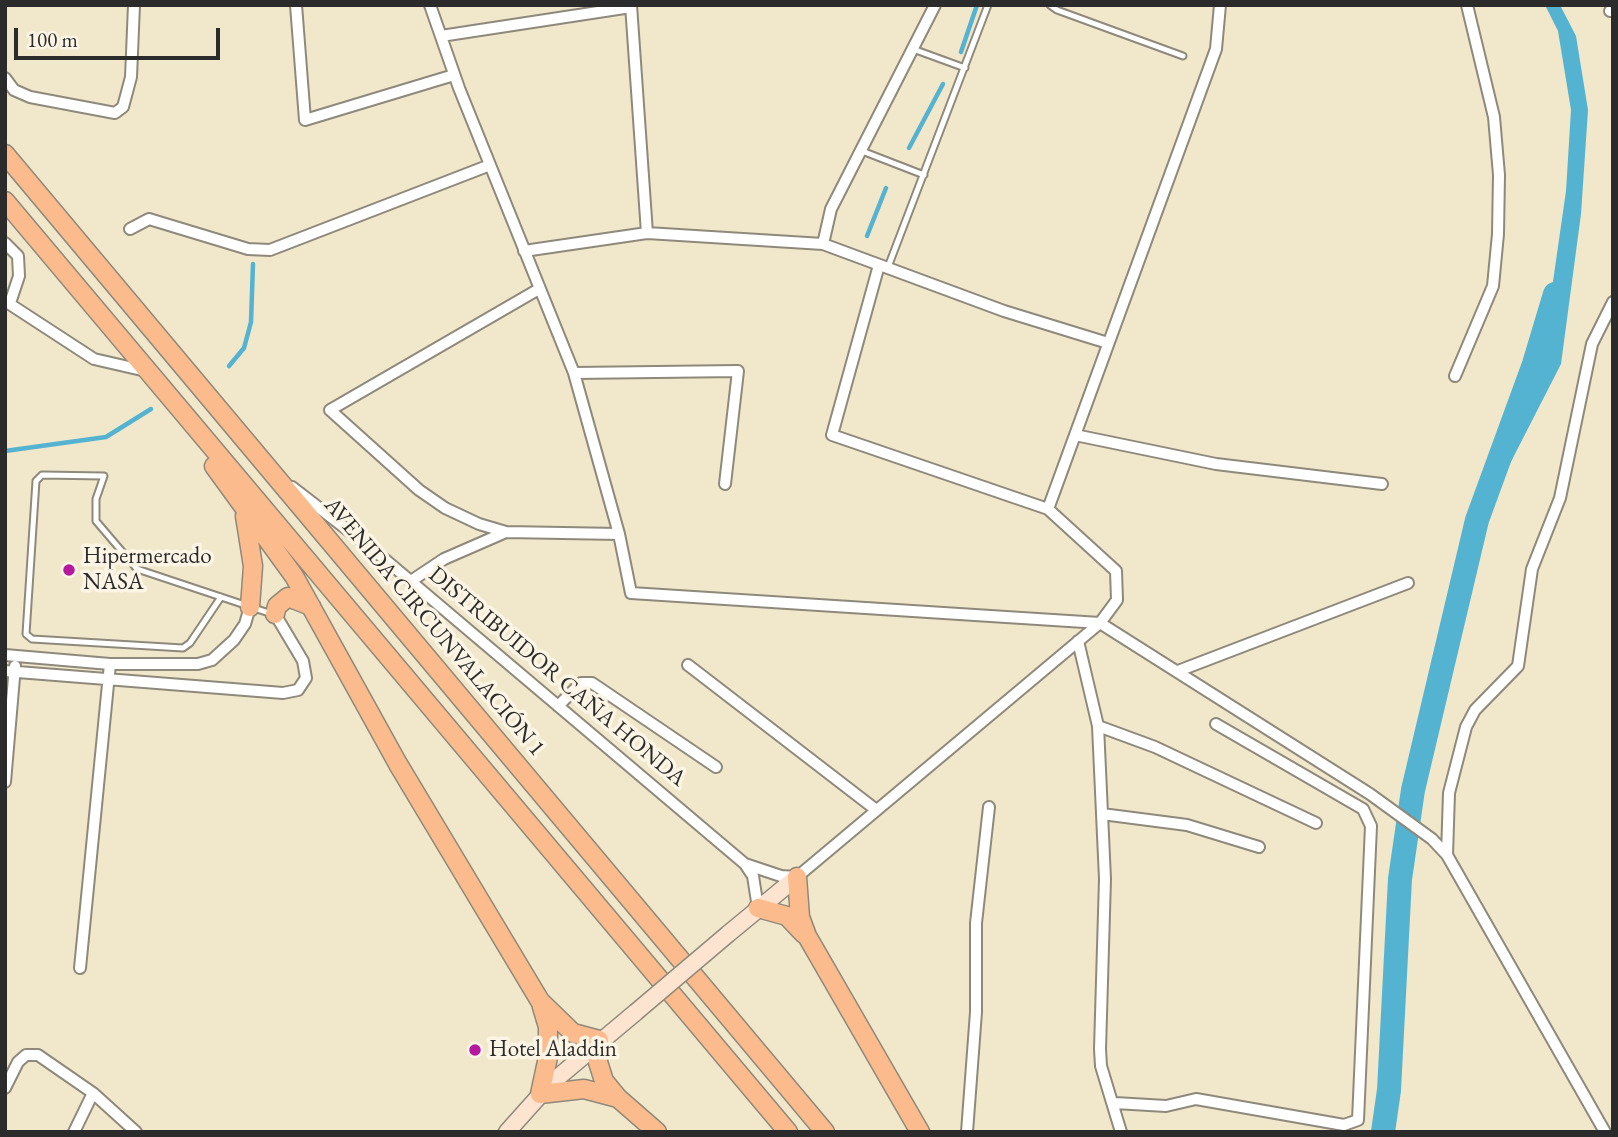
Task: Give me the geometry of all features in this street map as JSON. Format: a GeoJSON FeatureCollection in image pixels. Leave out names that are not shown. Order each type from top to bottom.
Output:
{"type":"FeatureCollection","features":[{"type":"Feature","properties":{"kind":"main road","name":"AVENIDA CIRCUNVALACIÓN 1"},"geometry":{"type":"LineString","coordinates":[[5,154],[825,1132]]}},
{"type":"Feature","properties":{"kind":"main road"},"geometry":{"type":"LineString","coordinates":[[5,201],[788,1132]]}},
{"type":"Feature","properties":{"kind":"main road"},"geometry":{"type":"LineString","coordinates":[[176,407],[244,509],[294,576],[398,764],[540,1001],[548,1027],[548,1057],[540,1094],[584,1089],[618,1098]]}},
{"type":"Feature","properties":{"kind":"main road"},"geometry":{"type":"LineString","coordinates":[[244,509],[252,555],[250,607]]}},
{"type":"Feature","properties":{"kind":"main road"},"geometry":{"type":"LineString","coordinates":[[275,614],[277,606],[288,597],[311,606]]}},
{"type":"Feature","properties":{"kind":"main road"},"geometry":{"type":"LineString","coordinates":[[797,877],[800,917],[807,936],[920,1132]]}},
{"type":"Feature","properties":{"kind":"main road"},"geometry":{"type":"LineString","coordinates":[[758,908],[786,916],[807,936]]}},
{"type":"Feature","properties":{"kind":"main road"},"geometry":{"type":"LineString","coordinates":[[540,1001],[573,1033],[599,1040],[598,1062],[604,1081],[618,1098],[657,1132]]}},
{"type":"Feature","properties":{"kind":"street"},"geometry":{"type":"LineString","coordinates":[[5,78],[14,90],[30,97],[115,113],[123,107],[131,77],[134,5]]}},
{"type":"Feature","properties":{"kind":"street"},"geometry":{"type":"LineString","coordinates":[[296,5],[305,120],[454,75]]}},
{"type":"Feature","properties":{"kind":"street"},"geometry":{"type":"LineString","coordinates":[[430,5],[454,75],[574,373],[619,534],[631,593],[1100,623],[1370,794],[1432,839],[1447,855],[1605,1132]]}},
{"type":"Feature","properties":{"kind":"street"},"geometry":{"type":"LineString","coordinates":[[823,244],[831,209],[935,5]]}},
{"type":"Feature","properties":{"kind":"street"},"geometry":{"type":"LineString","coordinates":[[1048,509],[1216,49],[1220,5]]}},
{"type":"Feature","properties":{"kind":"street"},"geometry":{"type":"LineString","coordinates":[[1455,376],[1493,286],[1498,234],[1499,175],[1494,117],[1467,5]]}},
{"type":"Feature","properties":{"kind":"street"},"geometry":{"type":"LineString","coordinates":[[441,36],[631,6],[646,233]]}},
{"type":"Feature","properties":{"kind":"street"},"geometry":{"type":"LineString","coordinates":[[130,229],[149,219],[248,249],[270,250],[490,165]]}},
{"type":"Feature","properties":{"kind":"street"},"geometry":{"type":"LineString","coordinates":[[524,251],[646,233],[823,244],[1004,311],[1108,343]]}},
{"type":"Feature","properties":{"kind":"street"},"geometry":{"type":"LineString","coordinates":[[5,243],[18,256],[19,276],[8,302],[94,359],[146,371]]}},
{"type":"Feature","properties":{"kind":"street"},"geometry":{"type":"LineString","coordinates":[[507,1132],[540,1094],[599,1040],[636,1013],[875,809],[1100,623],[1117,600],[1116,571],[1048,509],[832,435],[883,267]]}},
{"type":"Feature","properties":{"kind":"street"},"geometry":{"type":"LineString","coordinates":[[539,289],[330,410],[419,490],[445,508],[506,532],[619,534]]}},
{"type":"Feature","properties":{"kind":"street"},"geometry":{"type":"LineString","coordinates":[[1447,855],[1448,793],[1465,727],[1475,710],[1518,666],[1532,569],[1560,498],[1592,344],[1613,302]]}},
{"type":"Feature","properties":{"kind":"street"},"geometry":{"type":"LineString","coordinates":[[574,373],[738,370],[726,484]]}},
{"type":"Feature","properties":{"kind":"street"},"geometry":{"type":"LineString","coordinates":[[1075,435],[1216,464],[1382,484]]}},
{"type":"Feature","properties":{"kind":"street","name":"DISTRIBUIDOR CAÑA HONDA"},"geometry":{"type":"LineString","coordinates":[[274,472],[411,581],[745,864],[781,876],[797,877]]}},
{"type":"Feature","properties":{"kind":"street"},"geometry":{"type":"LineString","coordinates":[[411,581],[444,559],[506,532]]}},
{"type":"Feature","properties":{"kind":"street"},"geometry":{"type":"LineString","coordinates":[[1178,671],[1408,583]]}},
{"type":"Feature","properties":{"kind":"street"},"geometry":{"type":"LineString","coordinates":[[5,782],[10,655],[110,664],[185,666],[212,660],[234,640],[245,624],[250,607]]}},
{"type":"Feature","properties":{"kind":"street"},"geometry":{"type":"LineString","coordinates":[[10,671],[283,693],[298,690],[306,678],[303,661],[275,614]]}},
{"type":"Feature","properties":{"kind":"street"},"geometry":{"type":"LineString","coordinates":[[1078,641],[1098,726],[1105,879],[1101,1066],[1115,1103],[1121,1132]]}},
{"type":"Feature","properties":{"kind":"street"},"geometry":{"type":"LineString","coordinates":[[80,968],[110,664]]}},
{"type":"Feature","properties":{"kind":"street"},"geometry":{"type":"LineString","coordinates":[[688,665],[875,809]]}},
{"type":"Feature","properties":{"kind":"street"},"geometry":{"type":"LineString","coordinates":[[558,706],[581,683],[592,683],[716,767]]}},
{"type":"Feature","properties":{"kind":"street"},"geometry":{"type":"LineString","coordinates":[[1115,1103],[1166,1106],[1196,1099],[1344,1125],[1358,1120],[1371,826],[1363,809],[1216,724]]}},
{"type":"Feature","properties":{"kind":"street"},"geometry":{"type":"LineString","coordinates":[[1098,726],[1155,747],[1316,823]]}},
{"type":"Feature","properties":{"kind":"street"},"geometry":{"type":"LineString","coordinates":[[967,1132],[976,1012],[976,923],[989,807]]}},
{"type":"Feature","properties":{"kind":"street"},"geometry":{"type":"LineString","coordinates":[[1102,814],[1187,825],[1259,846]]}},
{"type":"Feature","properties":{"kind":"street"},"geometry":{"type":"LineString","coordinates":[[745,864],[753,876],[758,908]]}},
{"type":"Feature","properties":{"kind":"street"},"geometry":{"type":"LineString","coordinates":[[5,1088],[18,1062],[26,1055],[38,1055],[93,1093],[136,1132]]}},
{"type":"Feature","properties":{"kind":"street"},"geometry":{"type":"LineString","coordinates":[[74,1132],[93,1093]]}},
{"type":"Feature","properties":{"kind":"lane"},"geometry":{"type":"LineString","coordinates":[[883,267],[924,175],[988,5]]}},
{"type":"Feature","properties":{"kind":"lane"},"geometry":{"type":"LineString","coordinates":[[1050,5],[1057,10],[1182,56]]}},
{"type":"Feature","properties":{"kind":"lane"},"geometry":{"type":"LineString","coordinates":[[913,49],[965,68]]}},
{"type":"Feature","properties":{"kind":"lane"},"geometry":{"type":"LineString","coordinates":[[861,151],[924,175]]}},
{"type":"Feature","properties":{"kind":"lane"},"geometry":{"type":"LineString","coordinates":[[221,597],[191,643],[183,648],[32,639],[26,634],[36,481],[42,475],[104,476],[96,499],[96,521],[137,569],[275,614]]}},
{"type":"Feature","properties":{"kind":"water"},"geometry":{"type":"Polygon","coordinates":[[[1545,5],[1560,5],[1576,36],[1588,110],[1581,214],[1561,364],[1496,491],[1542,358],[1566,191],[1571,110],[1558,31],[1545,5]]]}},
{"type":"Feature","properties":{"kind":"waterway"},"geometry":{"type":"LineString","coordinates":[[961,52],[977,5]]}},
{"type":"Feature","properties":{"kind":"waterway"},"geometry":{"type":"LineString","coordinates":[[909,148],[943,84]]}},
{"type":"Feature","properties":{"kind":"waterway"},"geometry":{"type":"LineString","coordinates":[[867,236],[886,188]]}},
{"type":"Feature","properties":{"kind":"waterway"},"geometry":{"type":"LineString","coordinates":[[229,366],[244,348],[251,322],[253,264]]}},
{"type":"Feature","properties":{"kind":"waterway"},"geometry":{"type":"LineString","coordinates":[[1383,1132],[1389,1090],[1400,879],[1413,790],[1477,520],[1534,364],[1555,294]]}},
{"type":"Feature","properties":{"kind":"waterway"},"geometry":{"type":"LineString","coordinates":[[5,451],[106,437],[151,409]]}},
{"type":"Feature","properties":{"kind":"place","name":"Hipermercado NASA"},"geometry":{"type":"Point","coordinates":[69,570]}},
{"type":"Feature","properties":{"kind":"place","name":"Hotel Aladdin"},"geometry":{"type":"Point","coordinates":[475,1050]}}]}
